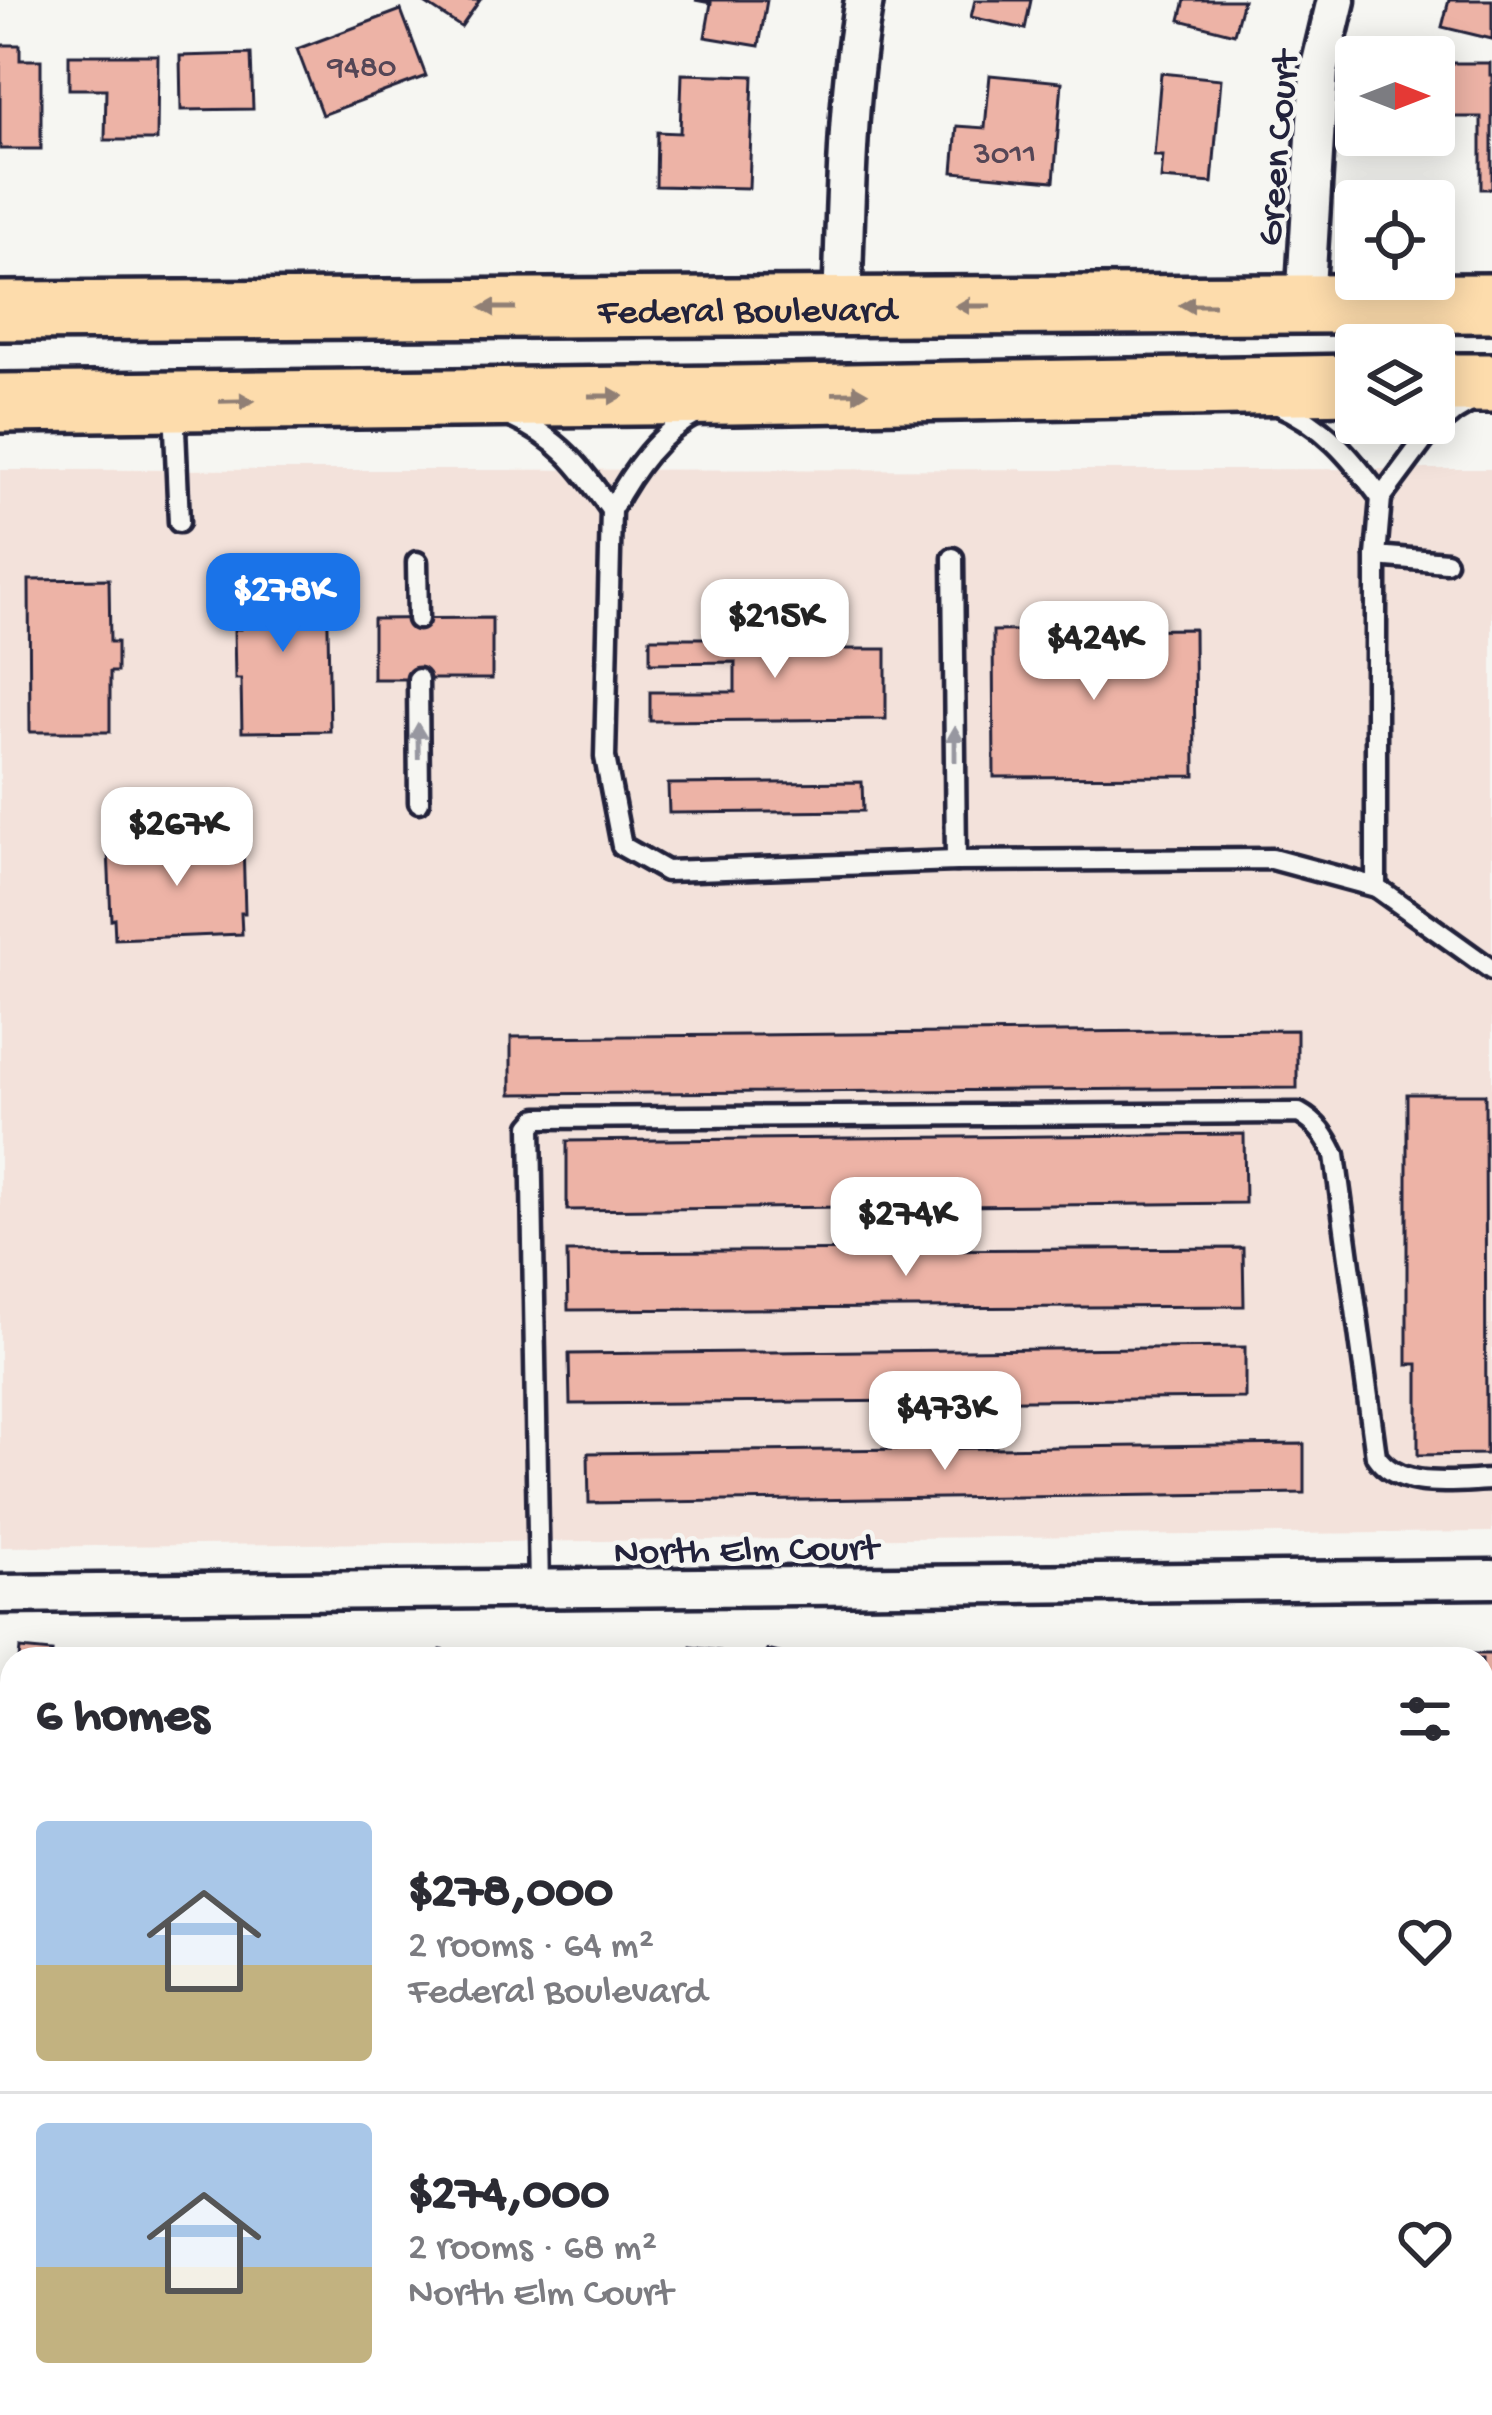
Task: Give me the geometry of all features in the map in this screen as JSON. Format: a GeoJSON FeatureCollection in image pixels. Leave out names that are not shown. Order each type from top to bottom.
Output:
{"type":"FeatureCollection","features":[{"type":"Feature","properties":{"kind":"main road","name":"Federal Boulevard"},"geometry":{"type":"LineString","coordinates":[[0,311],[1492,303]]}},
{"type":"Feature","properties":{"kind":"main road"},"geometry":{"type":"LineString","coordinates":[[0,403],[1335,384]]}},
{"type":"Feature","properties":{"kind":"main road"},"geometry":{"type":"LineString","coordinates":[[1455,384],[1492,386]]}},
{"type":"Feature","properties":{"kind":"street"},"geometry":{"type":"LineString","coordinates":[[842,306],[847,164],[864,0]]}},
{"type":"Feature","properties":{"kind":"street","name":"Green Court"},"geometry":{"type":"LineString","coordinates":[[1305,305],[1318,71],[1336,0]]}},
{"type":"Feature","properties":{"kind":"street","name":"North Elm Court"},"geometry":{"type":"LineString","coordinates":[[0,1594],[1492,1579]]}},
{"type":"Feature","properties":{"kind":"lane"},"geometry":{"type":"LineString","coordinates":[[1233,385],[1293,411],[1324,432],[1348,454],[1381,498]]}},
{"type":"Feature","properties":{"kind":"lane"},"geometry":{"type":"LineString","coordinates":[[1376,886],[1376,556],[1381,498],[1430,432],[1492,386]]}},
{"type":"Feature","properties":{"kind":"lane"},"geometry":{"type":"LineString","coordinates":[[733,395],[672,428],[630,476],[610,510],[605,757],[622,846],[666,871],[956,861],[1272,859],[1376,886],[1492,970]]}},
{"type":"Feature","properties":{"kind":"lane"},"geometry":{"type":"LineString","coordinates":[[447,397],[542,431],[588,478],[610,510]]}},
{"type":"Feature","properties":{"kind":"lane"},"geometry":{"type":"LineString","coordinates":[[174,402],[179,522]]}},
{"type":"Feature","properties":{"kind":"lane"},"geometry":{"type":"LineString","coordinates":[[1376,556],[1446,562]]}},
{"type":"Feature","properties":{"kind":"lane"},"geometry":{"type":"LineString","coordinates":[[953,558],[956,861]]}},
{"type":"Feature","properties":{"kind":"lane"},"geometry":{"type":"LineString","coordinates":[[417,562],[418,619]]}},
{"type":"Feature","properties":{"kind":"lane"},"geometry":{"type":"LineString","coordinates":[[418,680],[419,802]]}},
{"type":"Feature","properties":{"kind":"lane"},"geometry":{"type":"LineString","coordinates":[[539,1590],[530,1126],[538,1118],[1299,1113],[1327,1136],[1335,1155],[1376,1456],[1385,1469],[1404,1478],[1492,1480]]}},
{"type":"Feature","properties":{"kind":"shaded area"},"geometry":{"type":"Polygon","coordinates":[[[1492,469],[1492,1532],[0,1547],[0,470],[1492,469]]]}},
{"type":"Feature","properties":{"kind":"building"},"geometry":{"type":"Polygon","coordinates":[[[420,0],[480,0],[461,27],[420,0]]]}},
{"type":"Feature","properties":{"kind":"building"},"geometry":{"type":"Polygon","coordinates":[[[695,0],[767,0],[759,46],[705,37],[711,3],[695,0]]]}},
{"type":"Feature","properties":{"kind":"building"},"geometry":{"type":"Polygon","coordinates":[[[975,0],[1031,0],[1025,29],[971,17],[975,0]]]}},
{"type":"Feature","properties":{"kind":"building"},"geometry":{"type":"Polygon","coordinates":[[[1185,0],[1243,0],[1234,34],[1180,20],[1185,0]]]}},
{"type":"Feature","properties":{"kind":"building"},"geometry":{"type":"Polygon","coordinates":[[[1449,0],[1492,0],[1492,39],[1442,27],[1449,0]]]}},
{"type":"Feature","properties":{"kind":"building"},"geometry":{"type":"Polygon","coordinates":[[[401,10],[426,76],[322,115],[297,49],[401,10]]]}},
{"type":"Feature","properties":{"kind":"building"},"geometry":{"type":"Polygon","coordinates":[[[0,45],[20,45],[20,60],[41,60],[41,149],[0,149],[0,45]]]}},
{"type":"Feature","properties":{"kind":"building"},"geometry":{"type":"Polygon","coordinates":[[[251,54],[253,109],[181,110],[180,56],[251,54]]]}},
{"type":"Feature","properties":{"kind":"building"},"geometry":{"type":"Polygon","coordinates":[[[69,55],[158,55],[157,140],[105,140],[106,89],[69,89],[69,55]]]}},
{"type":"Feature","properties":{"kind":"building"},"geometry":{"type":"Polygon","coordinates":[[[1455,63],[1490,63],[1492,189],[1481,189],[1481,117],[1455,117],[1455,63]]]}},
{"type":"Feature","properties":{"kind":"building"},"geometry":{"type":"Polygon","coordinates":[[[1161,73],[1221,79],[1212,183],[1161,179],[1163,156],[1154,156],[1161,73]]]}},
{"type":"Feature","properties":{"kind":"building"},"geometry":{"type":"Polygon","coordinates":[[[682,74],[753,76],[749,188],[656,186],[657,132],[680,133],[682,74]]]}},
{"type":"Feature","properties":{"kind":"building"},"geometry":{"type":"Polygon","coordinates":[[[990,75],[1062,82],[1054,181],[953,172],[957,126],[985,128],[990,75]]]}},
{"type":"Feature","properties":{"kind":"building"},"geometry":{"type":"Polygon","coordinates":[[[327,578],[330,731],[242,732],[241,679],[235,679],[238,580],[327,578]]]}},
{"type":"Feature","properties":{"kind":"building"},"geometry":{"type":"Polygon","coordinates":[[[109,579],[110,642],[117,642],[117,672],[110,672],[110,732],[30,732],[29,580],[109,579]]]}},
{"type":"Feature","properties":{"kind":"building"},"geometry":{"type":"Polygon","coordinates":[[[492,618],[492,679],[373,679],[373,619],[492,618]]]}},
{"type":"Feature","properties":{"kind":"building"},"geometry":{"type":"Polygon","coordinates":[[[1194,629],[1195,776],[994,777],[993,631],[1194,629]]]}},
{"type":"Feature","properties":{"kind":"building"},"geometry":{"type":"Polygon","coordinates":[[[650,638],[801,638],[801,649],[886,649],[886,719],[650,721],[650,692],[735,692],[735,662],[650,663],[650,638]]]}},
{"type":"Feature","properties":{"kind":"building"},"geometry":{"type":"Polygon","coordinates":[[[862,782],[863,811],[669,813],[668,784],[862,782]]]}},
{"type":"Feature","properties":{"kind":"building"},"geometry":{"type":"Polygon","coordinates":[[[191,835],[192,845],[243,843],[242,934],[115,939],[108,849],[159,847],[158,837],[191,835]]]}},
{"type":"Feature","properties":{"kind":"building"},"geometry":{"type":"Polygon","coordinates":[[[1297,1030],[1297,1088],[511,1094],[511,1037],[1297,1030]]]}},
{"type":"Feature","properties":{"kind":"building"},"geometry":{"type":"Polygon","coordinates":[[[1407,1094],[1485,1094],[1486,1454],[1418,1455],[1418,1364],[1407,1364],[1407,1094]]]}},
{"type":"Feature","properties":{"kind":"building"},"geometry":{"type":"Polygon","coordinates":[[[1244,1134],[1245,1203],[567,1210],[567,1141],[1244,1134]]]}},
{"type":"Feature","properties":{"kind":"building"},"geometry":{"type":"Polygon","coordinates":[[[1243,1248],[1244,1306],[568,1310],[567,1252],[1243,1248]]]}},
{"type":"Feature","properties":{"kind":"building"},"geometry":{"type":"Polygon","coordinates":[[[1245,1347],[1245,1398],[570,1404],[569,1354],[1245,1347]]]}},
{"type":"Feature","properties":{"kind":"building"},"geometry":{"type":"Polygon","coordinates":[[[1304,1444],[1304,1493],[589,1503],[588,1453],[1304,1444]]]}}]}
